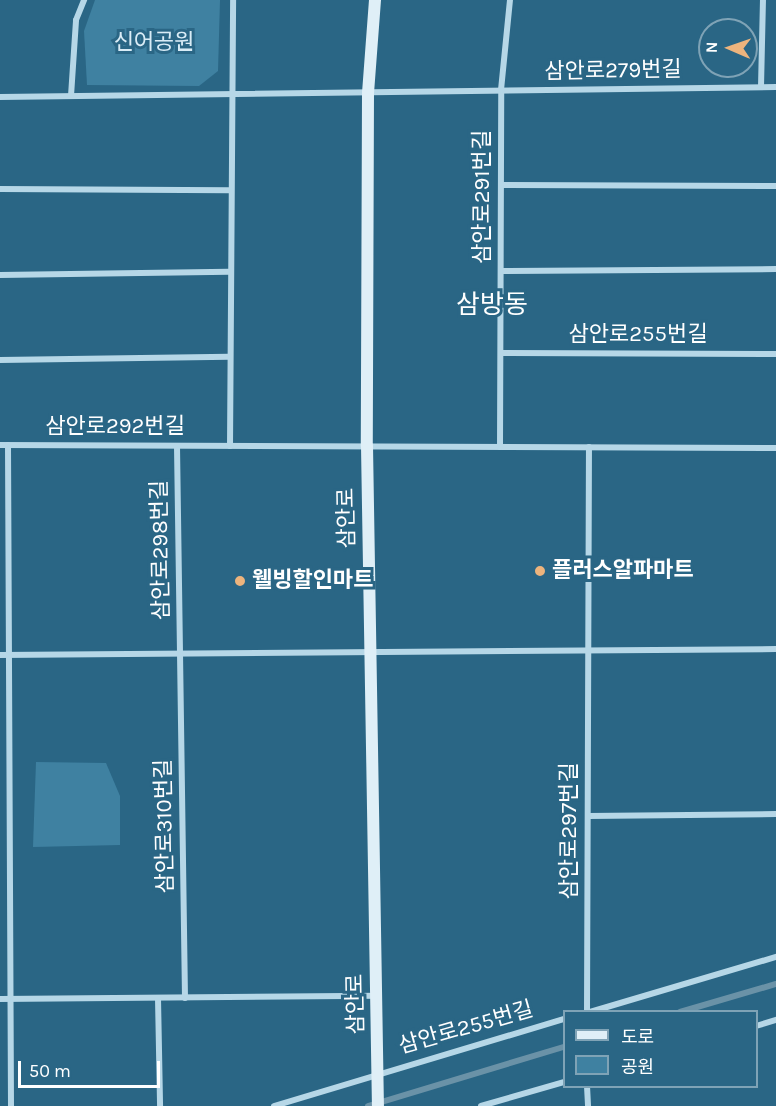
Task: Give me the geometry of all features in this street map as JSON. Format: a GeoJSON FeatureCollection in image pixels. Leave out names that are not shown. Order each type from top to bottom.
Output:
{"type":"FeatureCollection","features":[{"type":"Feature","properties":{"kind":"main road","name":"삼안로"},"geometry":{"type":"LineString","coordinates":[[375,0],[368,93],[367,446],[378,1106]]}},
{"type":"Feature","properties":{"kind":"street"},"geometry":{"type":"LineString","coordinates":[[71,96],[76,20],[84,0]]}},
{"type":"Feature","properties":{"kind":"street"},"geometry":{"type":"LineString","coordinates":[[230,446],[229,94],[232,0]]}},
{"type":"Feature","properties":{"kind":"street"},"geometry":{"type":"LineString","coordinates":[[501,90],[510,0]]}},
{"type":"Feature","properties":{"kind":"street"},"geometry":{"type":"LineString","coordinates":[[760,87],[763,0]]}},
{"type":"Feature","properties":{"kind":"street","name":"삼안로279번길"},"geometry":{"type":"LineString","coordinates":[[0,97],[776,87]]}},
{"type":"Feature","properties":{"kind":"street","name":"삼안로291번길"},"geometry":{"type":"LineString","coordinates":[[500,447],[501,90]]}},
{"type":"Feature","properties":{"kind":"street"},"geometry":{"type":"LineString","coordinates":[[501,185],[776,186]]}},
{"type":"Feature","properties":{"kind":"street"},"geometry":{"type":"LineString","coordinates":[[0,189],[229,190]]}},
{"type":"Feature","properties":{"kind":"street"},"geometry":{"type":"LineString","coordinates":[[501,271],[776,269]]}},
{"type":"Feature","properties":{"kind":"street"},"geometry":{"type":"LineString","coordinates":[[0,275],[229,272]]}},
{"type":"Feature","properties":{"kind":"street","name":"삼안로255번길"},"geometry":{"type":"LineString","coordinates":[[501,353],[776,354]]}},
{"type":"Feature","properties":{"kind":"street"},"geometry":{"type":"LineString","coordinates":[[0,360],[229,357]]}},
{"type":"Feature","properties":{"kind":"street","name":"삼안로292번길"},"geometry":{"type":"LineString","coordinates":[[0,445],[367,446]]}},
{"type":"Feature","properties":{"kind":"street"},"geometry":{"type":"LineString","coordinates":[[8,445],[11,1106]]}},
{"type":"Feature","properties":{"kind":"street","name":"삼안로298번길"},"geometry":{"type":"LineString","coordinates":[[177,446],[180,653]]}},
{"type":"Feature","properties":{"kind":"street"},"geometry":{"type":"LineString","coordinates":[[367,446],[776,448]]}},
{"type":"Feature","properties":{"kind":"street","name":"삼안로297번길"},"geometry":{"type":"LineString","coordinates":[[589,1010],[590,447]]}},
{"type":"Feature","properties":{"kind":"street"},"geometry":{"type":"LineString","coordinates":[[371,652],[776,649]]}},
{"type":"Feature","properties":{"kind":"street","name":"삼안로298번길"},"geometry":{"type":"LineString","coordinates":[[0,655],[371,652]]}},
{"type":"Feature","properties":{"kind":"street","name":"삼안로310번길"},"geometry":{"type":"LineString","coordinates":[[180,653],[185,998]]}},
{"type":"Feature","properties":{"kind":"street"},"geometry":{"type":"LineString","coordinates":[[588,816],[776,814]]}},
{"type":"Feature","properties":{"kind":"street"},"geometry":{"type":"LineString","coordinates":[[592,1010],[776,957]]}},
{"type":"Feature","properties":{"kind":"street"},"geometry":{"type":"LineString","coordinates":[[0,999],[377,996]]}},
{"type":"Feature","properties":{"kind":"street"},"geometry":{"type":"LineString","coordinates":[[158,998],[160,1106]]}},
{"type":"Feature","properties":{"kind":"street","name":"삼안로255번길"},"geometry":{"type":"LineString","coordinates":[[378,1077],[563,1019]]}},
{"type":"Feature","properties":{"kind":"street"},"geometry":{"type":"LineString","coordinates":[[758,1025],[776,1020]]}},
{"type":"Feature","properties":{"kind":"street"},"geometry":{"type":"LineString","coordinates":[[274,1106],[378,1077]]}},
{"type":"Feature","properties":{"kind":"street"},"geometry":{"type":"LineString","coordinates":[[484,1106],[563,1082]]}},
{"type":"Feature","properties":{"kind":"street"},"geometry":{"type":"LineString","coordinates":[[587,1088],[588,1106]]}},
{"type":"Feature","properties":{"kind":"green space","name":"신어공원"},"geometry":{"type":"Polygon","coordinates":[[[95,0],[220,0],[218,71],[199,86],[87,85],[84,31],[95,0]]]}},
{"type":"Feature","properties":{"kind":"green space"},"geometry":{"type":"Polygon","coordinates":[[[36,762],[106,763],[120,796],[120,845],[33,847],[36,762]]]}},
{"type":"Feature","properties":{"kind":"waterway"},"geometry":{"type":"LineString","coordinates":[[687,1010],[776,984]]}},
{"type":"Feature","properties":{"kind":"waterway"},"geometry":{"type":"LineString","coordinates":[[368,1106],[563,1047]]}},
{"type":"Feature","properties":{"kind":"place","name":"플러스알파마트"},"geometry":{"type":"Point","coordinates":[540,571]}},
{"type":"Feature","properties":{"kind":"place","name":"웰빙할인마트"},"geometry":{"type":"Point","coordinates":[240,581]}},
{"type":"Feature","properties":{"kind":"district","name":"삼방동"},"geometry":{"type":"Point","coordinates":[492,305]}}]}
